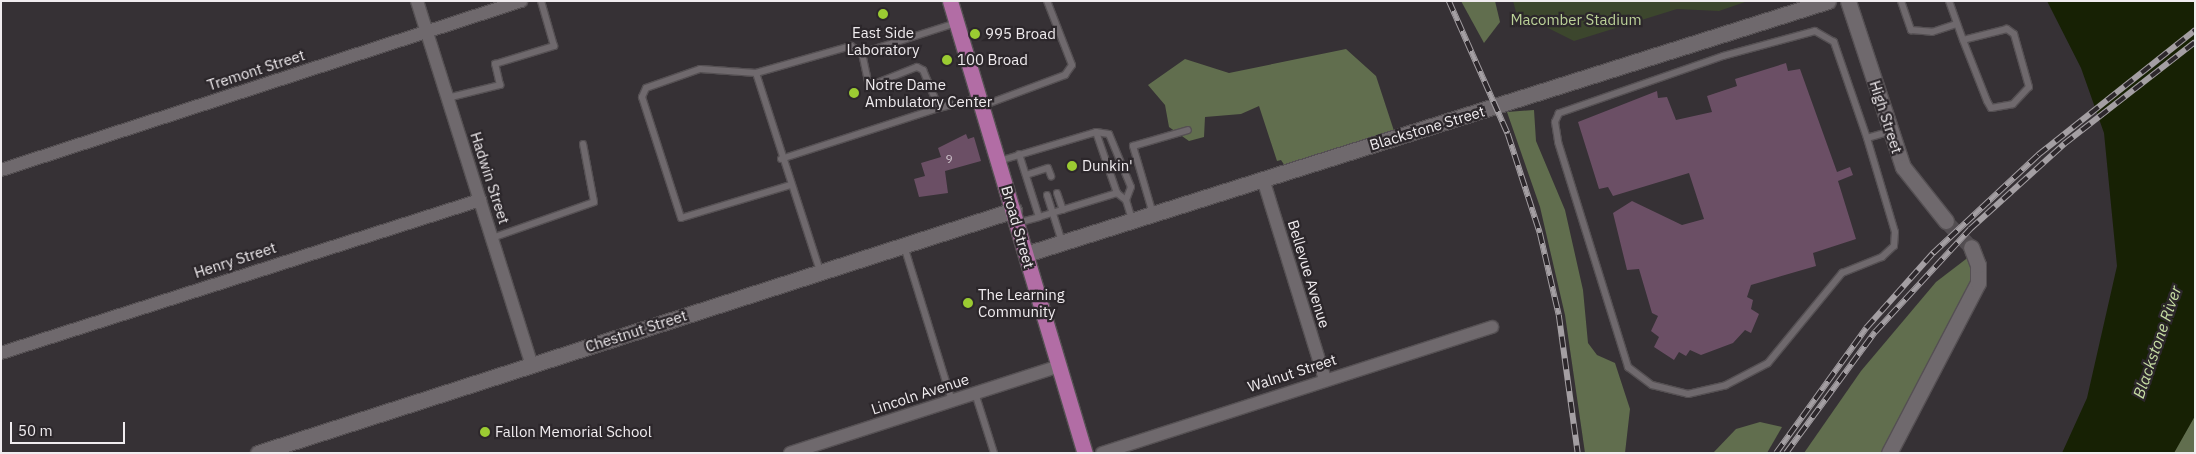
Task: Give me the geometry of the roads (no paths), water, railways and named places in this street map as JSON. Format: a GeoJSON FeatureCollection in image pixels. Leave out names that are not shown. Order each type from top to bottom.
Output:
{"type":"FeatureCollection","features":[{"type":"Feature","properties":{"kind":"main road","name":"Broad Street"},"geometry":{"type":"LineString","coordinates":[[950,1],[1085,453]]}},
{"type":"Feature","properties":{"kind":"street","name":"Hadwin Street"},"geometry":{"type":"LineString","coordinates":[[417,1],[532,365]]}},
{"type":"Feature","properties":{"kind":"street","name":"Tremont Street"},"geometry":{"type":"LineString","coordinates":[[1,170],[521,1]]}},
{"type":"Feature","properties":{"kind":"street","name":"Blackstone Street"},"geometry":{"type":"LineString","coordinates":[[1026,254],[1828,1]]}},
{"type":"Feature","properties":{"kind":"street","name":"High Street"},"geometry":{"type":"LineString","coordinates":[[1848,1],[1890,131],[1907,175],[1946,221]]}},
{"type":"Feature","properties":{"kind":"street","name":"Bellevue Avenue"},"geometry":{"type":"LineString","coordinates":[[1263,179],[1325,378]]}},
{"type":"Feature","properties":{"kind":"street","name":"Henry Street"},"geometry":{"type":"LineString","coordinates":[[1,352],[480,200]]}},
{"type":"Feature","properties":{"kind":"street","name":"Chestnut Street"},"geometry":{"type":"LineString","coordinates":[[258,453],[820,271],[904,245],[1016,217]]}},
{"type":"Feature","properties":{"kind":"street"},"geometry":{"type":"LineString","coordinates":[[1889,453],[1978,283],[1978,260],[1971,248]]}},
{"type":"Feature","properties":{"kind":"street","name":"Walnut Street"},"geometry":{"type":"LineString","coordinates":[[1102,453],[1325,378],[1492,327]]}},
{"type":"Feature","properties":{"kind":"street","name":"Lincoln Avenue"},"geometry":{"type":"LineString","coordinates":[[790,453],[1060,366]]}},
{"type":"Feature","properties":{"kind":"lane"},"geometry":{"type":"LineString","coordinates":[[447,98],[500,85],[495,64],[554,46],[541,1]]}},
{"type":"Feature","properties":{"kind":"lane"},"geometry":{"type":"LineString","coordinates":[[781,160],[939,108],[980,102],[1066,75],[1072,65],[1047,1]]}},
{"type":"Feature","properties":{"kind":"lane"},"geometry":{"type":"LineString","coordinates":[[1900,1],[1911,30],[1932,32],[1956,24]]}},
{"type":"Feature","properties":{"kind":"lane"},"geometry":{"type":"LineString","coordinates":[[1949,1],[1956,24],[1991,108],[2013,104],[2029,87],[2014,34],[2007,29],[1963,40]]}},
{"type":"Feature","properties":{"kind":"lane"},"geometry":{"type":"LineString","coordinates":[[862,53],[956,23]]}},
{"type":"Feature","properties":{"kind":"lane"},"geometry":{"type":"LineString","coordinates":[[1815,31],[1834,42],[1867,138],[1895,232],[1891,250],[1842,273],[1775,357],[1736,381],[1682,394],[1652,385],[1628,367],[1558,142],[1555,122],[1559,113],[1723,56],[1815,31]]}},
{"type":"Feature","properties":{"kind":"lane"},"geometry":{"type":"LineString","coordinates":[[790,185],[681,218],[642,97],[646,88],[700,69],[756,73],[851,46],[862,53],[868,81],[874,84],[917,66],[923,70],[939,108]]}},
{"type":"Feature","properties":{"kind":"lane"},"geometry":{"type":"LineString","coordinates":[[756,73],[781,160],[820,271]]}},
{"type":"Feature","properties":{"kind":"lane"},"geometry":{"type":"LineString","coordinates":[[1153,214],[1133,146],[1188,130]]}},
{"type":"Feature","properties":{"kind":"lane"},"geometry":{"type":"LineString","coordinates":[[1867,138],[1890,131]]}},
{"type":"Feature","properties":{"kind":"lane"},"geometry":{"type":"LineString","coordinates":[[999,160],[1096,132],[1109,134],[1131,188],[1126,200]]}},
{"type":"Feature","properties":{"kind":"lane"},"geometry":{"type":"LineString","coordinates":[[1096,132],[1117,193],[1126,200],[1132,220]]}},
{"type":"Feature","properties":{"kind":"lane"},"geometry":{"type":"LineString","coordinates":[[492,238],[594,202],[583,144]]}},
{"type":"Feature","properties":{"kind":"lane"},"geometry":{"type":"LineString","coordinates":[[1019,154],[1039,217]]}},
{"type":"Feature","properties":{"kind":"lane"},"geometry":{"type":"LineString","coordinates":[[1026,175],[1048,168],[1051,176]]}},
{"type":"Feature","properties":{"kind":"lane"},"geometry":{"type":"LineString","coordinates":[[1039,171],[1042,179]]}},
{"type":"Feature","properties":{"kind":"lane"},"geometry":{"type":"LineString","coordinates":[[1057,193],[1063,210]]}},
{"type":"Feature","properties":{"kind":"lane"},"geometry":{"type":"LineString","coordinates":[[1016,217],[1039,217],[1117,193]]}},
{"type":"Feature","properties":{"kind":"lane"},"geometry":{"type":"LineString","coordinates":[[1047,195],[1062,242]]}},
{"type":"Feature","properties":{"kind":"lane"},"geometry":{"type":"LineString","coordinates":[[904,245],[952,401]]}},
{"type":"Feature","properties":{"kind":"lane"},"geometry":{"type":"LineString","coordinates":[[975,393],[994,453]]}},
{"type":"Feature","properties":{"kind":"water","name":"Blackstone River"},"geometry":{"type":"Polygon","coordinates":[[[2047,1],[2195,1],[2195,416],[2174,453],[2062,453],[2087,398],[2117,266],[2104,133],[2081,68],[2047,1]]]}},
{"type":"Feature","properties":{"kind":"tunnel"},"geometry":{"type":"LineString","coordinates":[[1946,221],[1971,247]]}},
{"type":"Feature","properties":{"kind":"railway"},"geometry":{"type":"LineString","coordinates":[[1449,1],[1508,134],[1540,233],[1559,315],[1578,453]]}},
{"type":"Feature","properties":{"kind":"railway"},"geometry":{"type":"LineString","coordinates":[[1776,453],[1866,328],[1933,253],[2038,155],[2195,30]]}},
{"type":"Feature","properties":{"kind":"railway"},"geometry":{"type":"LineString","coordinates":[[1786,453],[1875,332],[1970,229],[2064,144],[2195,42]]}},
{"type":"Feature","properties":{"kind":"place","name":"East Side Laboratory"},"geometry":{"type":"Point","coordinates":[883,14]}},
{"type":"Feature","properties":{"kind":"place","name":"995 Broad"},"geometry":{"type":"Point","coordinates":[975,34]}},
{"type":"Feature","properties":{"kind":"place","name":"100 Broad"},"geometry":{"type":"Point","coordinates":[947,60]}},
{"type":"Feature","properties":{"kind":"place","name":"Notre Dame Ambulatory Center"},"geometry":{"type":"Point","coordinates":[854,93]}},
{"type":"Feature","properties":{"kind":"place","name":"Dunkin'"},"geometry":{"type":"Point","coordinates":[1072,166]}},
{"type":"Feature","properties":{"kind":"place","name":"The Learning Community"},"geometry":{"type":"Point","coordinates":[968,303]}},
{"type":"Feature","properties":{"kind":"place","name":"Fallon Memorial School"},"geometry":{"type":"Point","coordinates":[485,432]}},
{"type":"Feature","properties":{"kind":"park label","name":"Macomber Stadium"},"geometry":{"type":"Point","coordinates":[1576,20]}}]}
